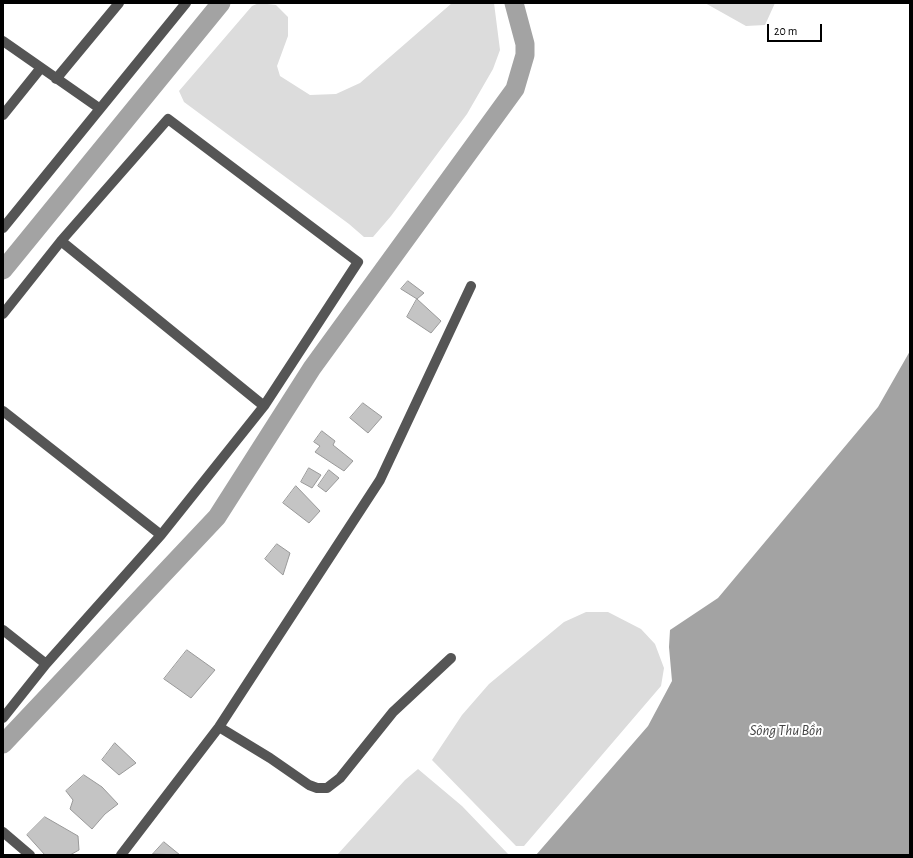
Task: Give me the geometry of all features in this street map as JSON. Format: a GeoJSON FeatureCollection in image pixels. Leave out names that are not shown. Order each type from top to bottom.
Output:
{"type":"FeatureCollection","features":[{"type":"Feature","properties":{"kind":"street"},"geometry":{"type":"LineString","coordinates":[[56,79],[119,3]]}},
{"type":"Feature","properties":{"kind":"street"},"geometry":{"type":"LineString","coordinates":[[3,228],[99,108],[186,3]]}},
{"type":"Feature","properties":{"kind":"street"},"geometry":{"type":"LineString","coordinates":[[3,42],[40,69],[99,108]]}},
{"type":"Feature","properties":{"kind":"street"},"geometry":{"type":"LineString","coordinates":[[3,115],[40,69]]}},
{"type":"Feature","properties":{"kind":"street"},"geometry":{"type":"LineString","coordinates":[[3,314],[61,241],[168,119],[358,262],[264,406],[161,535],[46,664],[3,718]]}},
{"type":"Feature","properties":{"kind":"street"},"geometry":{"type":"LineString","coordinates":[[61,241],[264,406]]}},
{"type":"Feature","properties":{"kind":"street"},"geometry":{"type":"LineString","coordinates":[[121,855],[219,727],[380,480],[471,286]]}},
{"type":"Feature","properties":{"kind":"street"},"geometry":{"type":"LineString","coordinates":[[3,411],[161,535]]}},
{"type":"Feature","properties":{"kind":"street"},"geometry":{"type":"LineString","coordinates":[[3,630],[46,664]]}},
{"type":"Feature","properties":{"kind":"street"},"geometry":{"type":"LineString","coordinates":[[219,727],[270,758],[309,785],[317,788],[327,788],[340,778],[393,712],[451,658]]}},
{"type":"Feature","properties":{"kind":"street"},"geometry":{"type":"LineString","coordinates":[[3,832],[30,855]]}},
{"type":"Feature","properties":{"kind":"shaded area"},"geometry":{"type":"Polygon","coordinates":[[[259,3],[276,5],[288,17],[288,36],[277,66],[280,76],[310,95],[336,94],[360,83],[452,3],[494,3],[500,50],[493,69],[467,114],[391,216],[373,237],[364,237],[349,224],[184,102],[179,91],[252,6],[259,3]]]}},
{"type":"Feature","properties":{"kind":"shaded area"},"geometry":{"type":"Polygon","coordinates":[[[705,3],[775,3],[765,25],[746,26],[705,3]]]}},
{"type":"Feature","properties":{"kind":"shaded area"},"geometry":{"type":"Polygon","coordinates":[[[586,612],[608,612],[641,629],[655,644],[664,668],[661,686],[524,846],[516,846],[432,760],[462,715],[489,684],[564,622],[586,612]]]}},
{"type":"Feature","properties":{"kind":"shaded area"},"geometry":{"type":"Polygon","coordinates":[[[418,769],[462,806],[509,855],[337,855],[405,780],[418,769]]]}},
{"type":"Feature","properties":{"kind":"water","name":"Sông Thu Bồn"},"geometry":{"type":"Polygon","coordinates":[[[910,351],[910,855],[536,855],[648,726],[672,681],[669,647],[670,630],[718,598],[878,407],[910,351]]]}},
{"type":"Feature","properties":{"kind":"building"},"geometry":{"type":"Polygon","coordinates":[[[408,281],[424,293],[417,299],[401,289],[408,281]]]}},
{"type":"Feature","properties":{"kind":"building"},"geometry":{"type":"Polygon","coordinates":[[[417,299],[441,321],[431,333],[407,317],[417,299]]]}},
{"type":"Feature","properties":{"kind":"building"},"geometry":{"type":"Polygon","coordinates":[[[363,403],[382,417],[368,433],[350,418],[363,403]]]}},
{"type":"Feature","properties":{"kind":"building"},"geometry":{"type":"Polygon","coordinates":[[[322,431],[335,441],[333,445],[353,461],[344,471],[315,452],[320,446],[314,442],[322,431]]]}},
{"type":"Feature","properties":{"kind":"building"},"geometry":{"type":"Polygon","coordinates":[[[309,468],[321,475],[312,488],[301,482],[309,468]]]}},
{"type":"Feature","properties":{"kind":"building"},"geometry":{"type":"Polygon","coordinates":[[[329,470],[339,478],[326,492],[318,486],[329,470]]]}},
{"type":"Feature","properties":{"kind":"building"},"geometry":{"type":"Polygon","coordinates":[[[296,486],[320,511],[309,523],[283,503],[296,486]]]}},
{"type":"Feature","properties":{"kind":"building"},"geometry":{"type":"Polygon","coordinates":[[[277,544],[290,553],[283,575],[265,559],[277,544]]]}},
{"type":"Feature","properties":{"kind":"building"},"geometry":{"type":"Polygon","coordinates":[[[187,650],[215,670],[191,698],[164,679],[187,650]]]}},
{"type":"Feature","properties":{"kind":"building"},"geometry":{"type":"Polygon","coordinates":[[[115,743],[136,763],[119,775],[102,760],[115,743]]]}},
{"type":"Feature","properties":{"kind":"building"},"geometry":{"type":"Polygon","coordinates":[[[84,775],[102,787],[118,804],[105,814],[92,829],[70,809],[73,800],[66,791],[84,775]]]}},
{"type":"Feature","properties":{"kind":"building"},"geometry":{"type":"Polygon","coordinates":[[[45,817],[78,836],[79,850],[70,855],[45,855],[27,835],[45,817]]]}},
{"type":"Feature","properties":{"kind":"building"},"geometry":{"type":"Polygon","coordinates":[[[164,842],[180,855],[153,854],[164,842]]]}},
{"type":"Feature","properties":{"kind":"waterway"},"geometry":{"type":"LineString","coordinates":[[3,270],[221,3]]}},
{"type":"Feature","properties":{"kind":"waterway"},"geometry":{"type":"LineString","coordinates":[[3,744],[217,517],[312,368],[515,89],[525,55],[525,44],[514,3]]}}]}
